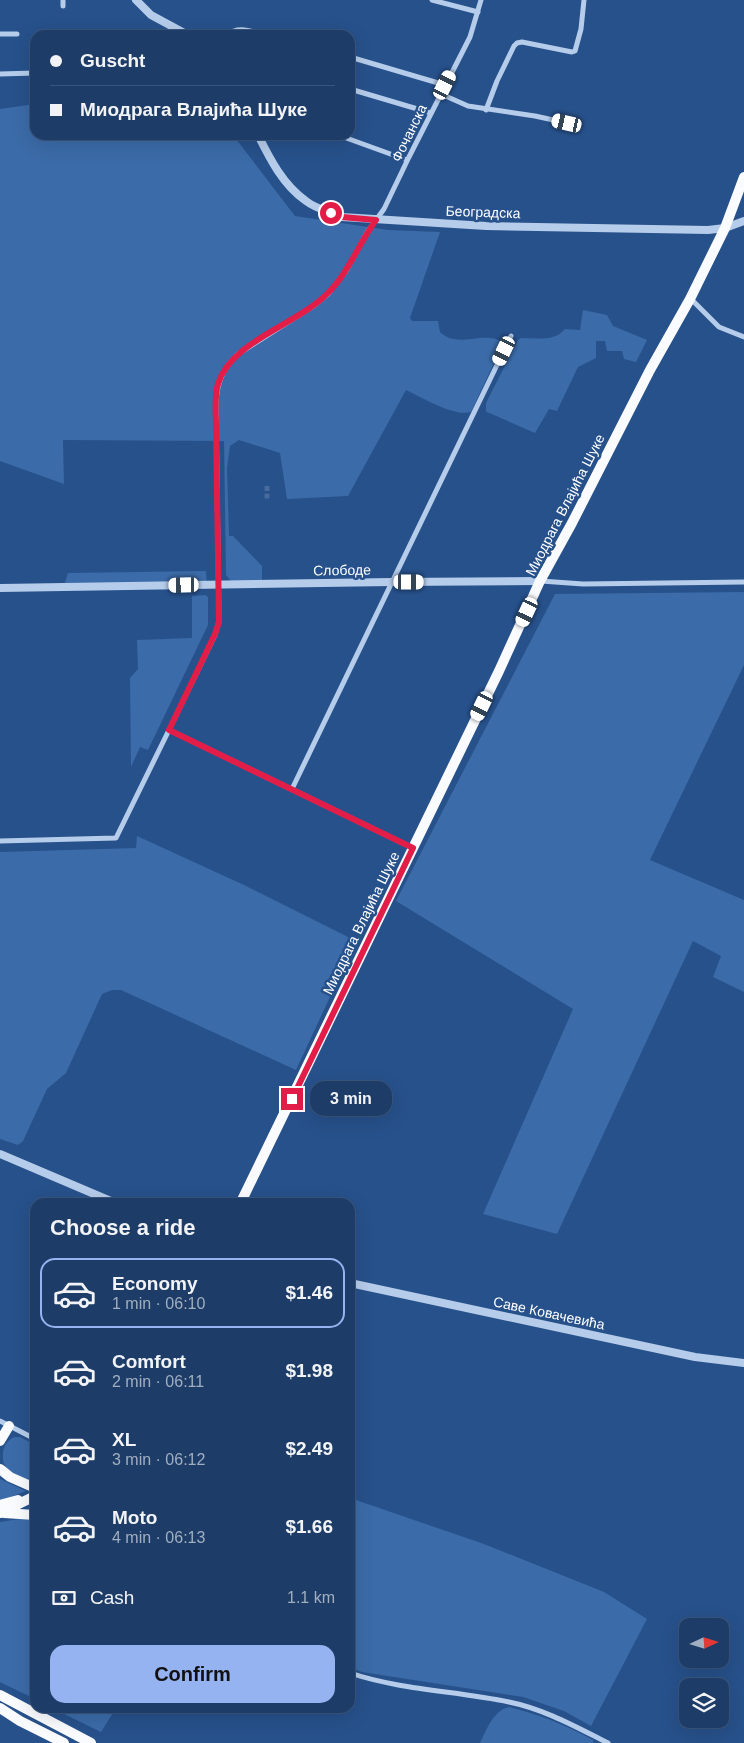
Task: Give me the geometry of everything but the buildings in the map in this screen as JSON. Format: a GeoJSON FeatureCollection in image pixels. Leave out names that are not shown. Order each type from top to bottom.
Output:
{"type":"FeatureCollection","features":[{"type":"Feature","properties":{"kind":"main road","name":"Миодрага Влајића Шуке"},"geometry":{"type":"LineString","coordinates":[[243,1198],[540,581],[572,524],[650,370],[690,299],[725,228],[744,177]]}},
{"type":"Feature","properties":{"kind":"main road"},"geometry":{"type":"LineString","coordinates":[[0,1441],[5,1423]]}},
{"type":"Feature","properties":{"kind":"main road"},"geometry":{"type":"LineString","coordinates":[[0,1469],[30,1490]]}},
{"type":"Feature","properties":{"kind":"main road"},"geometry":{"type":"LineString","coordinates":[[1,1510],[30,1496]]}},
{"type":"Feature","properties":{"kind":"main road"},"geometry":{"type":"LineString","coordinates":[[1,1510],[30,1514]]}},
{"type":"Feature","properties":{"kind":"main road"},"geometry":{"type":"LineString","coordinates":[[0,1695],[30,1711]]}},
{"type":"Feature","properties":{"kind":"main road"},"geometry":{"type":"LineString","coordinates":[[0,1708],[20,1721],[64,1743]]}},
{"type":"Feature","properties":{"kind":"main road"},"geometry":{"type":"LineString","coordinates":[[34,1713],[91,1743]]}},
{"type":"Feature","properties":{"kind":"street"},"geometry":{"type":"LineString","coordinates":[[136,0],[155,18],[178,30]]}},
{"type":"Feature","properties":{"kind":"street"},"geometry":{"type":"LineString","coordinates":[[432,0],[478,12]]}},
{"type":"Feature","properties":{"kind":"street","name":"Фочанска"},"geometry":{"type":"LineString","coordinates":[[0,841],[116,838],[217,628],[219,619],[216,407],[217,390],[222,376],[231,361],[238,354],[304,313],[328,294],[346,271],[360,244],[384,209],[470,37],[481,0]]}},
{"type":"Feature","properties":{"kind":"street"},"geometry":{"type":"LineString","coordinates":[[486,110],[497,82],[517,43],[522,42],[575,51],[582,29],[584,0]]}},
{"type":"Feature","properties":{"kind":"street"},"geometry":{"type":"LineString","coordinates":[[0,34],[17,34]]}},
{"type":"Feature","properties":{"kind":"street"},"geometry":{"type":"LineString","coordinates":[[355,58],[445,85]]}},
{"type":"Feature","properties":{"kind":"street"},"geometry":{"type":"LineString","coordinates":[[0,74],[30,72]]}},
{"type":"Feature","properties":{"kind":"street"},"geometry":{"type":"LineString","coordinates":[[355,90],[431,113]]}},
{"type":"Feature","properties":{"kind":"street"},"geometry":{"type":"LineString","coordinates":[[441,94],[468,106],[524,114],[567,123]]}},
{"type":"Feature","properties":{"kind":"street","name":"Београдска"},"geometry":{"type":"LineString","coordinates":[[261,140],[278,172],[289,186],[306,201],[342,217],[486,226],[708,230],[725,228],[744,221]]}},
{"type":"Feature","properties":{"kind":"street"},"geometry":{"type":"LineString","coordinates":[[352,140],[407,160]]}},
{"type":"Feature","properties":{"kind":"street"},"geometry":{"type":"LineString","coordinates":[[690,299],[719,326],[744,338]]}},
{"type":"Feature","properties":{"kind":"street"},"geometry":{"type":"LineString","coordinates":[[292,789],[511,336]]}},
{"type":"Feature","properties":{"kind":"street","name":"Слободе"},"geometry":{"type":"LineString","coordinates":[[0,588],[392,582],[540,581],[583,584],[744,582]]}},
{"type":"Feature","properties":{"kind":"street"},"geometry":{"type":"LineString","coordinates":[[169,730],[413,848]]}},
{"type":"Feature","properties":{"kind":"street"},"geometry":{"type":"LineString","coordinates":[[0,1154],[104,1198]]}},
{"type":"Feature","properties":{"kind":"street","name":"Саве Ковачевића"},"geometry":{"type":"LineString","coordinates":[[355,1284],[695,1357],[744,1363]]}},
{"type":"Feature","properties":{"kind":"street"},"geometry":{"type":"LineString","coordinates":[[5,1423],[30,1436]]}},
{"type":"Feature","properties":{"kind":"street"},"geometry":{"type":"LineString","coordinates":[[355,1675],[375,1681],[408,1687],[510,1702],[557,1718],[608,1743]]}},
{"type":"Feature","properties":{"kind":"shaded area"},"geometry":{"type":"Polygon","coordinates":[[[30,105],[30,140],[237,140],[295,216],[388,230],[440,232],[410,318],[412,321],[438,321],[440,332],[454,339],[494,338],[501,341],[501,348],[471,412],[456,412],[447,409],[406,390],[348,496],[287,499],[280,453],[239,440],[230,446],[227,468],[229,536],[233,536],[262,566],[262,581],[231,581],[226,575],[224,441],[63,440],[64,484],[0,461],[0,109],[30,105]]]}},
{"type":"Feature","properties":{"kind":"shaded area"},"geometry":{"type":"Polygon","coordinates":[[[583,310],[607,315],[613,326],[647,340],[636,362],[624,359],[622,351],[607,351],[605,341],[596,341],[596,358],[578,367],[557,411],[549,409],[535,433],[487,412],[486,403],[518,340],[521,338],[550,338],[565,329],[580,330],[583,310]]]}},
{"type":"Feature","properties":{"kind":"shaded area"},"geometry":{"type":"Polygon","coordinates":[[[206,571],[207,585],[63,588],[68,573],[206,571]]]}},
{"type":"Feature","properties":{"kind":"shaded area"},"geometry":{"type":"Polygon","coordinates":[[[744,592],[744,665],[650,860],[744,900],[744,992],[713,977],[721,956],[693,941],[557,1234],[483,1214],[573,1009],[396,901],[555,594],[744,592]]]}},
{"type":"Feature","properties":{"kind":"shaded area"},"geometry":{"type":"Polygon","coordinates":[[[205,595],[208,597],[208,625],[148,750],[140,747],[131,767],[130,678],[138,669],[137,640],[192,638],[192,596],[205,595]]]}},
{"type":"Feature","properties":{"kind":"shaded area"},"geometry":{"type":"Polygon","coordinates":[[[137,836],[244,885],[356,941],[296,1070],[121,990],[112,990],[102,994],[66,1073],[47,1089],[23,1141],[18,1145],[0,1139],[0,852],[136,848],[137,836]]]}},
{"type":"Feature","properties":{"kind":"shaded area"},"geometry":{"type":"Polygon","coordinates":[[[20,1437],[30,1442],[30,1480],[9,1472],[6,1468],[3,1453],[6,1443],[20,1437]]]}},
{"type":"Feature","properties":{"kind":"shaded area"},"geometry":{"type":"Polygon","coordinates":[[[0,1479],[26,1491],[0,1501],[0,1479]]]}},
{"type":"Feature","properties":{"kind":"shaded area"},"geometry":{"type":"Polygon","coordinates":[[[355,1500],[484,1544],[604,1592],[647,1619],[591,1726],[564,1711],[523,1697],[362,1672],[355,1669],[355,1500]]]}},
{"type":"Feature","properties":{"kind":"shaded area"},"geometry":{"type":"Polygon","coordinates":[[[30,1519],[30,1697],[0,1682],[0,1522],[30,1519]]]}},
{"type":"Feature","properties":{"kind":"shaded area"},"geometry":{"type":"Polygon","coordinates":[[[509,1707],[562,1725],[593,1740],[593,1743],[480,1743],[495,1716],[503,1709],[509,1707]]]}},
{"type":"Feature","properties":{"kind":"shaded area"},"geometry":{"type":"Polygon","coordinates":[[[62,1713],[113,1713],[101,1732],[62,1713]]]}},
{"type":"Feature","properties":{"kind":"tunnel"},"geometry":{"type":"LineString","coordinates":[[267,486],[267,499]]}},
{"type":"Feature","properties":{"kind":"route"},"geometry":{"type":"LineString","coordinates":[[292,1099],[413,848],[169,730],[219,622],[216,426],[218,384],[226,368],[238,354],[312,308],[328,294],[346,271],[360,244],[376,220],[342,217],[331,213]]}}]}
